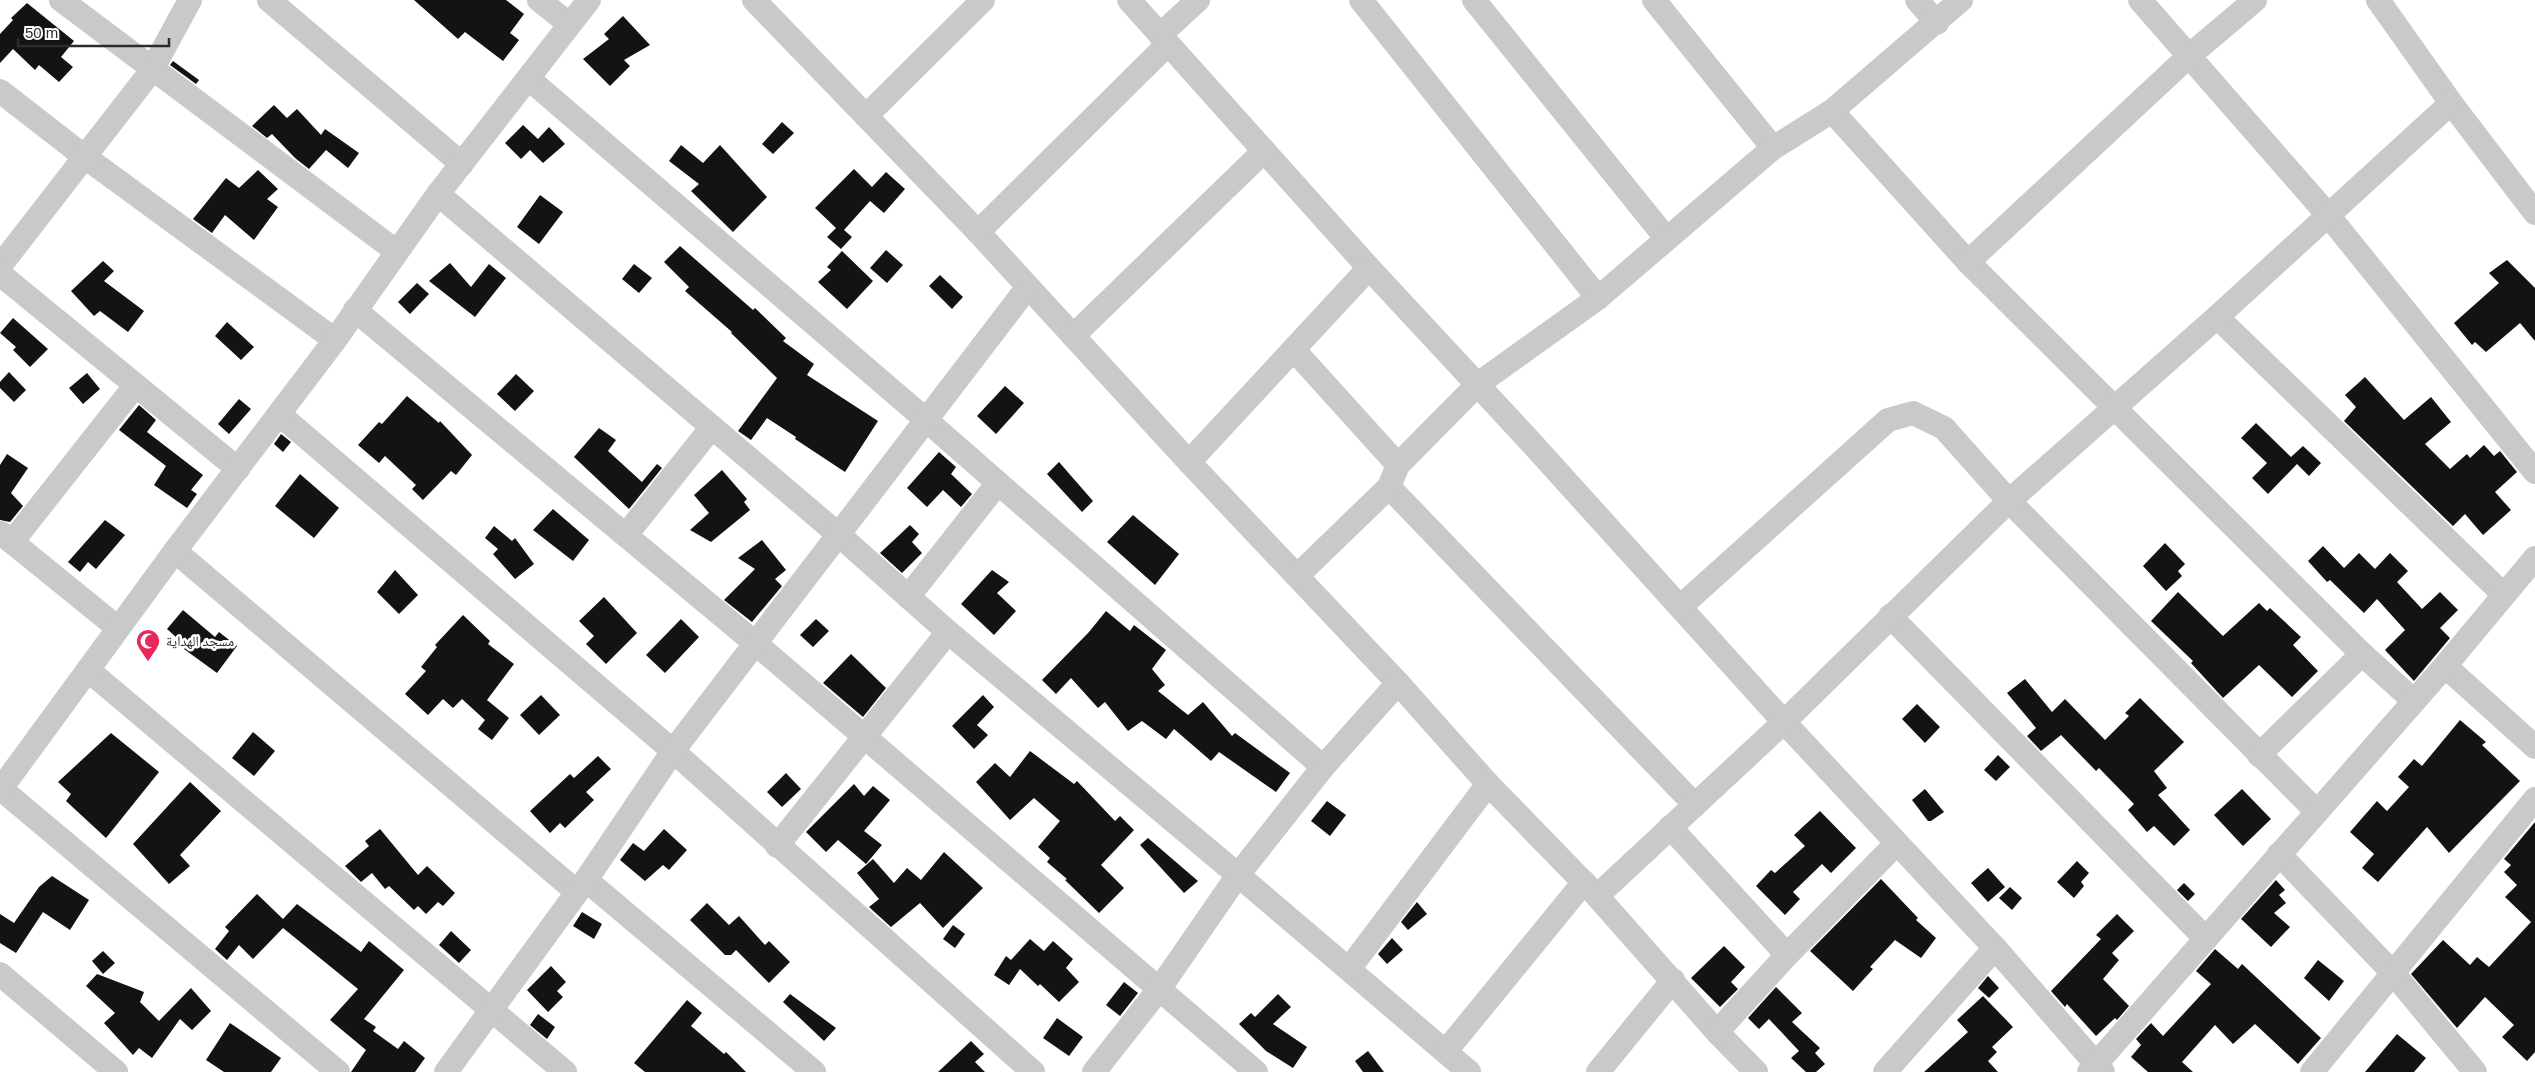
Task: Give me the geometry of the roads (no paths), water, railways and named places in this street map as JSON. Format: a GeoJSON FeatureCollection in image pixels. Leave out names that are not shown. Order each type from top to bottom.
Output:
{"type":"FeatureCollection","features":[{"type":"Feature","properties":{"kind":"street"},"geometry":{"type":"LineString","coordinates":[[61,0],[396,251]]}},
{"type":"Feature","properties":{"kind":"street"},"geometry":{"type":"LineString","coordinates":[[0,266],[152,70],[190,0]]}},
{"type":"Feature","properties":{"kind":"street"},"geometry":{"type":"LineString","coordinates":[[269,0],[462,164]]}},
{"type":"Feature","properties":{"kind":"street"},"geometry":{"type":"LineString","coordinates":[[540,0],[569,24]]}},
{"type":"Feature","properties":{"kind":"street"},"geometry":{"type":"LineString","coordinates":[[338,1072],[0,789],[175,551],[335,340],[438,194],[589,0]]}},
{"type":"Feature","properties":{"kind":"street"},"geometry":{"type":"LineString","coordinates":[[866,116],[983,0]]}},
{"type":"Feature","properties":{"kind":"street"},"geometry":{"type":"LineString","coordinates":[[1129,0],[1369,268],[1478,384],[1896,844],[1995,948],[2096,1069],[2279,854],[2445,666],[2503,594],[2535,558]]}},
{"type":"Feature","properties":{"kind":"street"},"geometry":{"type":"LineString","coordinates":[[978,232],[1164,40],[1198,0]]}},
{"type":"Feature","properties":{"kind":"street"},"geometry":{"type":"LineString","coordinates":[[1361,0],[1598,298]]}},
{"type":"Feature","properties":{"kind":"street"},"geometry":{"type":"LineString","coordinates":[[1474,0],[1666,238]]}},
{"type":"Feature","properties":{"kind":"street"},"geometry":{"type":"LineString","coordinates":[[1654,0],[1773,148]]}},
{"type":"Feature","properties":{"kind":"street"},"geometry":{"type":"LineString","coordinates":[[1917,0],[1937,23]]}},
{"type":"Feature","properties":{"kind":"street"},"geometry":{"type":"LineString","coordinates":[[1297,576],[1389,487],[1398,465],[1478,384],[1598,298],[1773,148],[1832,111],[1937,23],[1961,0]]}},
{"type":"Feature","properties":{"kind":"street"},"geometry":{"type":"LineString","coordinates":[[2140,0],[2328,215],[2535,472]]}},
{"type":"Feature","properties":{"kind":"street"},"geometry":{"type":"LineString","coordinates":[[1968,262],[2189,56],[2255,0]]}},
{"type":"Feature","properties":{"kind":"street"},"geometry":{"type":"LineString","coordinates":[[2378,0],[2450,103],[2535,213]]}},
{"type":"Feature","properties":{"kind":"street"},"geometry":{"type":"LineString","coordinates":[[760,2],[978,232],[1027,288],[1189,462],[1398,683],[1488,784],[1590,889],[1673,980],[1717,1032],[1756,1072]]}},
{"type":"Feature","properties":{"kind":"street"},"geometry":{"type":"LineString","coordinates":[[529,79],[925,419],[1323,767]]}},
{"type":"Feature","properties":{"kind":"street"},"geometry":{"type":"LineString","coordinates":[[0,91],[85,157],[335,340]]}},
{"type":"Feature","properties":{"kind":"street"},"geometry":{"type":"LineString","coordinates":[[1446,1051],[1590,889],[1670,827],[1695,805],[1784,722],[2009,501],[2217,317],[2450,103]]}},
{"type":"Feature","properties":{"kind":"street"},"geometry":{"type":"LineString","coordinates":[[1832,111],[1968,262],[2362,654],[2413,700]]}},
{"type":"Feature","properties":{"kind":"street"},"geometry":{"type":"LineString","coordinates":[[1073,336],[1264,151]]}},
{"type":"Feature","properties":{"kind":"street"},"geometry":{"type":"LineString","coordinates":[[438,194],[839,535],[948,632],[1469,1072]]}},
{"type":"Feature","properties":{"kind":"street"},"geometry":{"type":"LineString","coordinates":[[1189,462],[1369,268]]}},
{"type":"Feature","properties":{"kind":"street"},"geometry":{"type":"LineString","coordinates":[[0,274],[135,386],[238,468]]}},
{"type":"Feature","properties":{"kind":"street"},"geometry":{"type":"LineString","coordinates":[[446,1072],[582,886],[673,751],[1027,288]]}},
{"type":"Feature","properties":{"kind":"street"},"geometry":{"type":"LineString","coordinates":[[356,310],[755,643],[1256,1072]]}},
{"type":"Feature","properties":{"kind":"street"},"geometry":{"type":"LineString","coordinates":[[2217,317],[2503,594]]}},
{"type":"Feature","properties":{"kind":"street"},"geometry":{"type":"LineString","coordinates":[[1294,350],[1398,465]]}},
{"type":"Feature","properties":{"kind":"street"},"geometry":{"type":"LineString","coordinates":[[118,628],[6,537],[135,386]]}},
{"type":"Feature","properties":{"kind":"street"},"geometry":{"type":"LineString","coordinates":[[1680,606],[1888,420],[1913,413],[1944,428],[2009,501],[2317,812]]}},
{"type":"Feature","properties":{"kind":"street"},"geometry":{"type":"LineString","coordinates":[[279,414],[673,751],[1032,1072]]}},
{"type":"Feature","properties":{"kind":"street"},"geometry":{"type":"LineString","coordinates":[[626,535],[712,427]]}},
{"type":"Feature","properties":{"kind":"street"},"geometry":{"type":"LineString","coordinates":[[908,597],[998,483]]}},
{"type":"Feature","properties":{"kind":"street"},"geometry":{"type":"LineString","coordinates":[[1389,487],[1695,805]]}},
{"type":"Feature","properties":{"kind":"street"},"geometry":{"type":"LineString","coordinates":[[175,551],[582,886],[814,1072]]}},
{"type":"Feature","properties":{"kind":"street"},"geometry":{"type":"LineString","coordinates":[[1890,616],[2206,939]]}},
{"type":"Feature","properties":{"kind":"street"},"geometry":{"type":"LineString","coordinates":[[777,846],[948,632]]}},
{"type":"Feature","properties":{"kind":"street"},"geometry":{"type":"LineString","coordinates":[[2259,755],[2362,654]]}},
{"type":"Feature","properties":{"kind":"street"},"geometry":{"type":"LineString","coordinates":[[2445,666],[2535,747]]}},
{"type":"Feature","properties":{"kind":"street"},"geometry":{"type":"LineString","coordinates":[[88,670],[565,1072]]}},
{"type":"Feature","properties":{"kind":"street"},"geometry":{"type":"LineString","coordinates":[[1094,1072],[1160,988],[1238,875],[1323,767],[1398,683]]}},
{"type":"Feature","properties":{"kind":"street"},"geometry":{"type":"LineString","coordinates":[[1348,969],[1488,784]]}},
{"type":"Feature","properties":{"kind":"street"},"geometry":{"type":"LineString","coordinates":[[2312,1072],[2535,799]]}},
{"type":"Feature","properties":{"kind":"street"},"geometry":{"type":"LineString","coordinates":[[1670,827],[1787,955]]}},
{"type":"Feature","properties":{"kind":"street"},"geometry":{"type":"LineString","coordinates":[[1717,1032],[1787,955],[1896,844]]}},
{"type":"Feature","properties":{"kind":"street"},"geometry":{"type":"LineString","coordinates":[[2279,854],[2393,973],[2475,1072]]}},
{"type":"Feature","properties":{"kind":"street"},"geometry":{"type":"LineString","coordinates":[[1885,1072],[1995,948]]}},
{"type":"Feature","properties":{"kind":"street"},"geometry":{"type":"LineString","coordinates":[[0,974],[116,1072]]}},
{"type":"Feature","properties":{"kind":"street"},"geometry":{"type":"LineString","coordinates":[[1598,1072],[1673,980]]}},
{"type":"Feature","properties":{"kind":"place","name":"مسجد الهداية"},"geometry":{"type":"Point","coordinates":[148,662]}}]}
